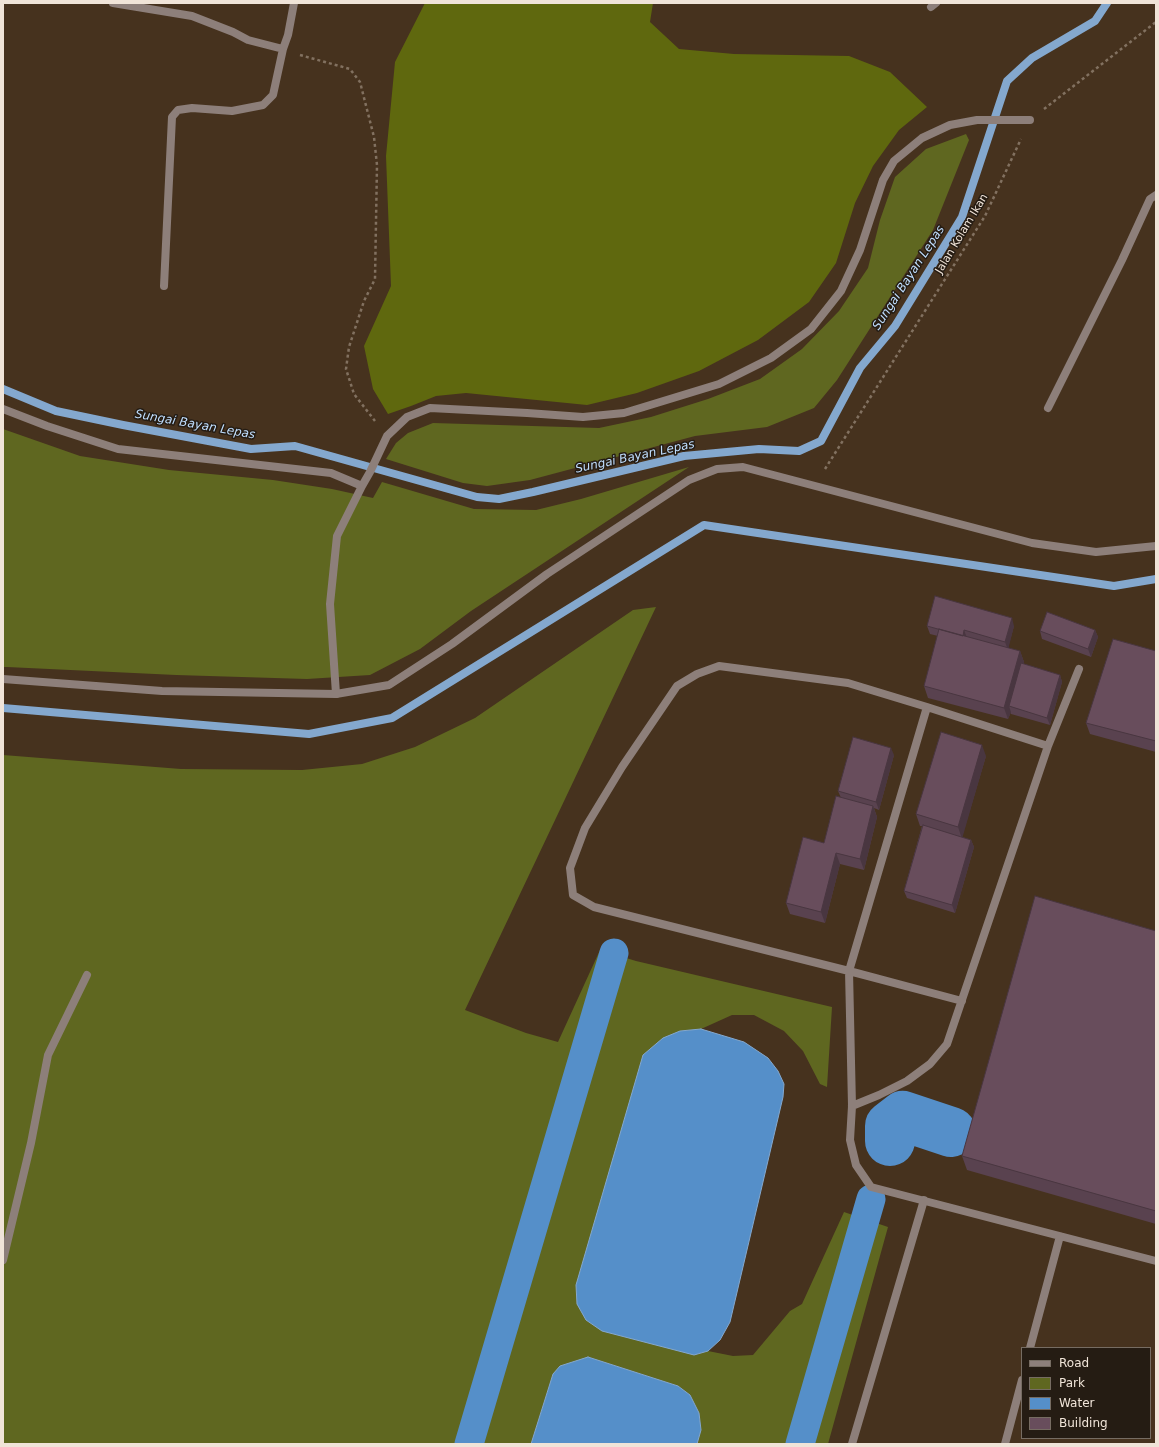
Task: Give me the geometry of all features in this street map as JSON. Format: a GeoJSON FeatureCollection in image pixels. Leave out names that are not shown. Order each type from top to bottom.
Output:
{"type":"FeatureCollection","features":[{"type":"Feature","properties":{"kind":"street"},"geometry":{"type":"LineString","coordinates":[[113,3],[192,16],[233,32],[248,40],[283,49]]}},
{"type":"Feature","properties":{"kind":"street"},"geometry":{"type":"LineString","coordinates":[[164,286],[172,117],[178,110],[192,108],[232,112],[263,105],[273,96],[294,3]]}},
{"type":"Feature","properties":{"kind":"street"},"geometry":{"type":"LineString","coordinates":[[336,694],[330,604],[337,536],[387,436],[407,417],[430,408],[583,417],[624,414],[719,384],[771,358],[811,329],[841,291],[860,250],[883,180],[894,161],[922,138],[950,125],[977,120],[1030,120]]}},
{"type":"Feature","properties":{"kind":"street"},"geometry":{"type":"LineString","coordinates":[[1048,408],[1122,260],[1150,199],[1156,195]]}},
{"type":"Feature","properties":{"kind":"street"},"geometry":{"type":"LineString","coordinates":[[3,409],[48,426],[118,449],[331,473],[362,486]]}},
{"type":"Feature","properties":{"kind":"street"},"geometry":{"type":"LineString","coordinates":[[3,679],[162,691],[336,694],[389,685],[452,644],[547,574],[689,480],[717,469],[743,467],[814,487],[1032,543],[1096,552],[1156,546]]}},
{"type":"Feature","properties":{"kind":"street"},"geometry":{"type":"LineString","coordinates":[[962,1001],[850,971],[594,907],[573,895],[570,868],[586,828],[622,767],[676,686],[697,674],[719,666],[848,683],[1048,746]]}},
{"type":"Feature","properties":{"kind":"street"},"geometry":{"type":"LineString","coordinates":[[852,1106],[907,1081],[930,1064],[947,1044],[1048,746],[1079,669]]}},
{"type":"Feature","properties":{"kind":"street"},"geometry":{"type":"LineString","coordinates":[[927,707],[850,971],[852,1106],[850,1140],[856,1165],[870,1187],[1156,1261]]}},
{"type":"Feature","properties":{"kind":"street"},"geometry":{"type":"LineString","coordinates":[[3,1260],[31,1143],[48,1055],[87,975]]}},
{"type":"Feature","properties":{"kind":"street"},"geometry":{"type":"LineString","coordinates":[[852,1444],[924,1200]]}},
{"type":"Feature","properties":{"kind":"street"},"geometry":{"type":"LineString","coordinates":[[1030,1347],[1060,1236]]}},
{"type":"Feature","properties":{"kind":"street"},"geometry":{"type":"LineString","coordinates":[[1005,1444],[1021,1384]]}},
{"type":"Feature","properties":{"kind":"path","name":"Jalan Kolam Ikan"},"geometry":{"type":"LineString","coordinates":[[814,487],[985,216],[1030,120],[1156,22]]}},
{"type":"Feature","properties":{"kind":"path"},"geometry":{"type":"LineString","coordinates":[[283,49],[350,69],[360,82],[367,104],[374,137],[377,165],[375,279],[364,301],[349,346],[346,369],[354,394],[387,436]]}},
{"type":"Feature","properties":{"kind":"green space"},"geometry":{"type":"Polygon","coordinates":[[[425,3],[653,3],[650,22],[679,49],[734,54],[849,56],[890,72],[927,107],[899,130],[873,166],[855,203],[836,263],[809,302],[758,340],[699,371],[637,393],[587,405],[466,393],[436,396],[388,414],[373,389],[364,346],[391,286],[386,156],[395,62],[425,3]]]}},
{"type":"Feature","properties":{"kind":"green space"},"geometry":{"type":"Polygon","coordinates":[[[966,134],[969,140],[933,230],[837,380],[814,408],[767,427],[695,436],[530,480],[487,486],[463,483],[386,459],[396,443],[408,433],[433,423],[599,428],[651,417],[708,399],[760,379],[802,349],[839,311],[868,268],[880,220],[895,177],[926,149],[966,134]]]}},
{"type":"Feature","properties":{"kind":"green space"},"geometry":{"type":"Polygon","coordinates":[[[3,429],[80,456],[169,470],[273,480],[332,489],[373,498],[382,482],[474,509],[536,510],[581,499],[689,467],[471,611],[420,649],[370,675],[307,679],[3,667],[3,429]]]}},
{"type":"Feature","properties":{"kind":"green space"},"geometry":{"type":"Polygon","coordinates":[[[656,607],[465,1010],[526,1033],[558,1042],[600,950],[636,961],[832,1007],[827,1087],[820,1084],[803,1051],[784,1031],[754,1015],[732,1015],[701,1029],[680,1031],[694,1355],[708,1351],[733,1356],[753,1355],[790,1311],[802,1304],[844,1212],[888,1227],[828,1444],[697,1444],[701,1430],[699,1413],[690,1395],[678,1386],[588,1357],[553,1374],[531,1444],[3,1444],[3,755],[181,769],[302,770],[362,764],[415,747],[475,718],[633,610],[656,607]]]}},
{"type":"Feature","properties":{"kind":"water"},"geometry":{"type":"Polygon","coordinates":[[[701,1029],[744,1042],[768,1058],[778,1071],[784,1084],[783,1097],[730,1322],[720,1340],[708,1351],[694,1355],[602,1331],[586,1320],[577,1304],[576,1285],[643,1055],[663,1038],[680,1031],[701,1029]]]}},
{"type":"Feature","properties":{"kind":"water"},"geometry":{"type":"Polygon","coordinates":[[[588,1357],[678,1386],[690,1395],[699,1413],[701,1430],[697,1444],[531,1444],[553,1374],[560,1366],[588,1357]]]}},
{"type":"Feature","properties":{"kind":"building"},"geometry":{"type":"Polygon","coordinates":[[[935,596],[1012,618],[1005,642],[964,630],[963,636],[927,626],[935,596]]]}},
{"type":"Feature","properties":{"kind":"building"},"geometry":{"type":"Polygon","coordinates":[[[1047,612],[1095,630],[1088,649],[1040,631],[1047,612]]]}},
{"type":"Feature","properties":{"kind":"building"},"geometry":{"type":"Polygon","coordinates":[[[939,629],[1020,651],[1004,708],[924,686],[939,629]]]}},
{"type":"Feature","properties":{"kind":"building"},"geometry":{"type":"Polygon","coordinates":[[[1113,639],[1156,651],[1156,741],[1086,723],[1113,639]]]}},
{"type":"Feature","properties":{"kind":"building"},"geometry":{"type":"Polygon","coordinates":[[[1021,663],[1060,675],[1047,718],[1009,706],[1021,663]]]}},
{"type":"Feature","properties":{"kind":"building"},"geometry":{"type":"Polygon","coordinates":[[[941,732],[982,745],[958,827],[916,814],[941,732]]]}},
{"type":"Feature","properties":{"kind":"building"},"geometry":{"type":"Polygon","coordinates":[[[853,737],[891,748],[876,802],[838,791],[853,737]]]}},
{"type":"Feature","properties":{"kind":"building"},"geometry":{"type":"Polygon","coordinates":[[[836,796],[873,806],[860,859],[836,853],[821,912],[786,903],[803,837],[824,843],[836,796]]]}},
{"type":"Feature","properties":{"kind":"building"},"geometry":{"type":"Polygon","coordinates":[[[923,825],[971,840],[952,905],[904,891],[923,825]]]}},
{"type":"Feature","properties":{"kind":"building"},"geometry":{"type":"Polygon","coordinates":[[[1035,896],[1156,931],[1156,1211],[962,1156],[1035,896]]]}},
{"type":"Feature","properties":{"kind":"waterway","name":"Sungai Bayan Lepas"},"geometry":{"type":"LineString","coordinates":[[3,389],[56,411],[251,449],[295,446],[477,497],[499,499],[684,456],[759,449],[799,451],[821,441],[860,368],[895,326],[962,217],[1007,81],[1032,58],[1095,21],[1107,3]]}},
{"type":"Feature","properties":{"kind":"waterway"},"geometry":{"type":"LineString","coordinates":[[3,708],[309,734],[392,718],[704,525],[1114,586],[1156,579]]}},
{"type":"Feature","properties":{"kind":"waterway"},"geometry":{"type":"LineString","coordinates":[[469,1444],[614,953]]}},
{"type":"Feature","properties":{"kind":"waterway"},"geometry":{"type":"LineString","coordinates":[[890,1141],[890,1126],[903,1116],[951,1132]]}},
{"type":"Feature","properties":{"kind":"waterway"},"geometry":{"type":"LineString","coordinates":[[800,1444],[871,1199]]}}]}
